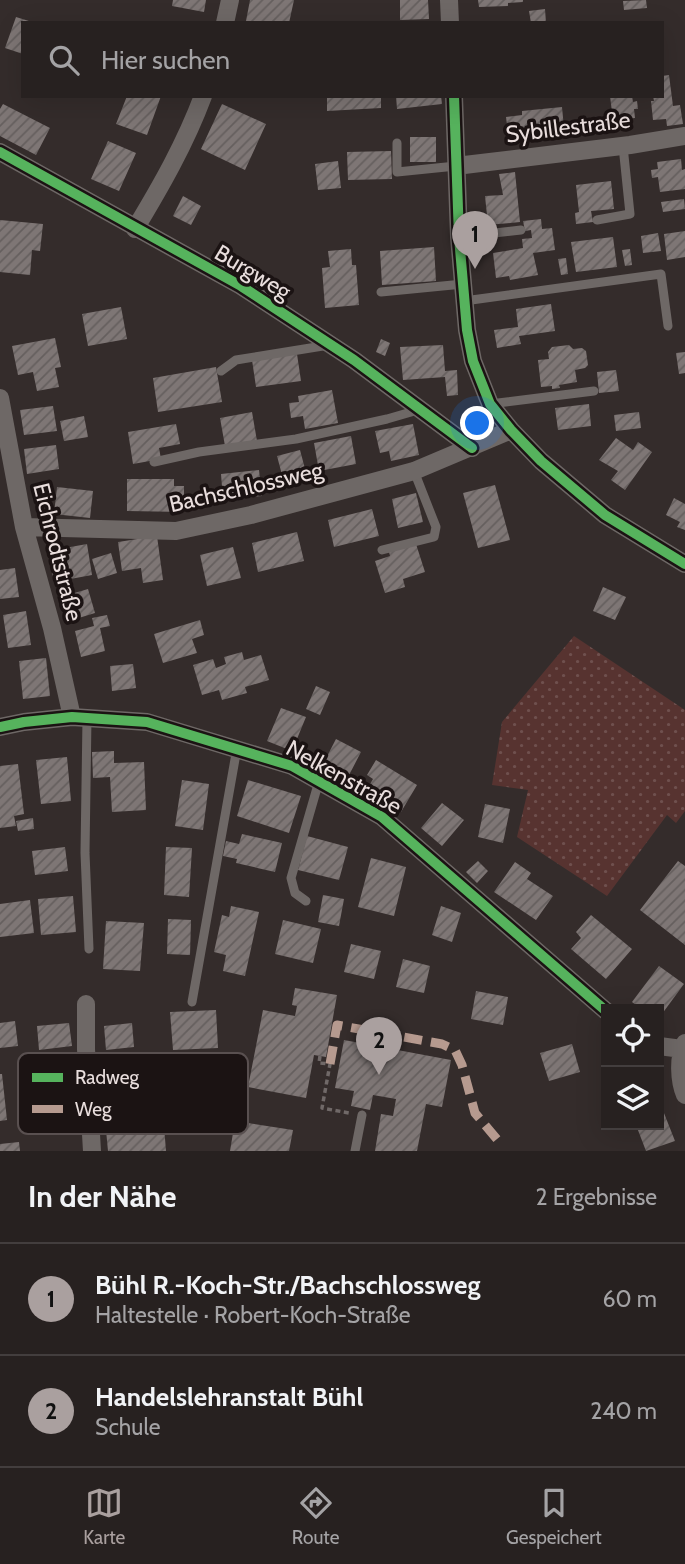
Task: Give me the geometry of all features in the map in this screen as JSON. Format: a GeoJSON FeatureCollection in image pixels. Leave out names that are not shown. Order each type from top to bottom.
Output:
{"type":"FeatureCollection","features":[{"type":"Feature","properties":{"kind":"street"},"geometry":{"type":"LineString","coordinates":[[225,21],[230,0]]}},
{"type":"Feature","properties":{"kind":"street"},"geometry":{"type":"LineString","coordinates":[[449,0],[450,21]]}},
{"type":"Feature","properties":{"kind":"street"},"geometry":{"type":"LineString","coordinates":[[135,229],[168,175],[191,130],[202,98]]}},
{"type":"Feature","properties":{"kind":"street"},"geometry":{"type":"LineString","coordinates":[[454,98],[463,293],[473,360],[490,404],[541,461],[605,514],[685,564]]}},
{"type":"Feature","properties":{"kind":"street","name":"Sybillestraße"},"geometry":{"type":"LineString","coordinates":[[456,166],[685,136]]}},
{"type":"Feature","properties":{"kind":"street","name":"Burgweg"},"geometry":{"type":"LineString","coordinates":[[0,152],[241,286],[331,345],[472,448]]}},
{"type":"Feature","properties":{"kind":"street","name":"Eichrodtstraße"},"geometry":{"type":"LineString","coordinates":[[0,398],[24,527],[80,717]]}},
{"type":"Feature","properties":{"kind":"street"},"geometry":{"type":"LineString","coordinates":[[472,448],[511,430]]}},
{"type":"Feature","properties":{"kind":"street","name":"Bachschlossweg"},"geometry":{"type":"LineString","coordinates":[[24,527],[176,531],[251,515],[414,471],[472,448]]}},
{"type":"Feature","properties":{"kind":"street","name":"Nelkenstraße"},"geometry":{"type":"LineString","coordinates":[[0,727],[80,717],[147,722],[292,766],[382,817],[601,1007]]}},
{"type":"Feature","properties":{"kind":"street"},"geometry":{"type":"LineString","coordinates":[[86,1004],[86,1053]]}},
{"type":"Feature","properties":{"kind":"street"},"geometry":{"type":"LineString","coordinates":[[664,1046],[684,1046],[681,1077],[685,1095]]}},
{"type":"Feature","properties":{"kind":"lane"},"geometry":{"type":"LineString","coordinates":[[397,142],[397,172],[456,166]]}},
{"type":"Feature","properties":{"kind":"lane"},"geometry":{"type":"LineString","coordinates":[[597,220],[630,214],[624,146]]}},
{"type":"Feature","properties":{"kind":"lane"},"geometry":{"type":"LineString","coordinates":[[459,237],[521,230]]}},
{"type":"Feature","properties":{"kind":"lane"},"geometry":{"type":"LineString","coordinates":[[380,292],[463,293],[661,274],[668,326]]}},
{"type":"Feature","properties":{"kind":"lane"},"geometry":{"type":"LineString","coordinates":[[221,371],[236,360],[331,345]]}},
{"type":"Feature","properties":{"kind":"lane"},"geometry":{"type":"LineString","coordinates":[[490,404],[594,391]]}},
{"type":"Feature","properties":{"kind":"lane"},"geometry":{"type":"LineString","coordinates":[[154,463],[199,452],[296,439],[420,409]]}},
{"type":"Feature","properties":{"kind":"lane"},"geometry":{"type":"LineString","coordinates":[[382,550],[434,537],[436,527],[414,471]]}},
{"type":"Feature","properties":{"kind":"lane"},"geometry":{"type":"LineString","coordinates":[[80,717],[89,949]]}},
{"type":"Feature","properties":{"kind":"lane"},"geometry":{"type":"LineString","coordinates":[[192,1002],[237,748]]}},
{"type":"Feature","properties":{"kind":"lane"},"geometry":{"type":"LineString","coordinates":[[306,901],[295,892],[291,878],[319,781]]}},
{"type":"Feature","properties":{"kind":"lane"},"geometry":{"type":"LineString","coordinates":[[355,1151],[362,1115]]}},
{"type":"Feature","properties":{"kind":"path"},"geometry":{"type":"LineString","coordinates":[[320,1056],[319,1063],[330,1064],[322,1108],[362,1115]]}},
{"type":"Feature","properties":{"kind":"shaded area"},"geometry":{"type":"Polygon","coordinates":[[[574,636],[685,710],[685,811],[676,823],[667,815],[607,896],[517,837],[528,790],[492,785],[502,722],[574,636]]]}},
{"type":"Feature","properties":{"kind":"building"},"geometry":{"type":"Polygon","coordinates":[[[173,0],[206,0],[204,12],[172,6],[173,0]]]}},
{"type":"Feature","properties":{"kind":"building"},"geometry":{"type":"Polygon","coordinates":[[[250,0],[294,0],[289,21],[246,21],[250,0]]]}},
{"type":"Feature","properties":{"kind":"building"},"geometry":{"type":"Polygon","coordinates":[[[400,0],[428,0],[429,19],[400,20],[400,0]]]}},
{"type":"Feature","properties":{"kind":"building"},"geometry":{"type":"Polygon","coordinates":[[[478,0],[523,2],[508,3],[508,6],[479,7],[478,0]]]}},
{"type":"Feature","properties":{"kind":"building"},"geometry":{"type":"Polygon","coordinates":[[[646,0],[647,8],[624,10],[623,1],[646,0]]]}},
{"type":"Feature","properties":{"kind":"building"},"geometry":{"type":"Polygon","coordinates":[[[545,9],[546,21],[531,21],[529,11],[545,9]]]}},
{"type":"Feature","properties":{"kind":"building"},"geometry":{"type":"Polygon","coordinates":[[[16,17],[29,21],[21,21],[21,53],[5,48],[16,17]]]}},
{"type":"Feature","properties":{"kind":"building"},"geometry":{"type":"Polygon","coordinates":[[[669,75],[673,106],[680,105],[683,124],[667,126],[666,119],[653,120],[651,101],[654,101],[653,98],[664,98],[664,76],[669,75]]]}},
{"type":"Feature","properties":{"kind":"building"},"geometry":{"type":"Polygon","coordinates":[[[126,98],[160,98],[147,135],[116,124],[126,98]]]}},
{"type":"Feature","properties":{"kind":"building"},"geometry":{"type":"Polygon","coordinates":[[[327,98],[381,98],[381,108],[327,111],[327,98]]]}},
{"type":"Feature","properties":{"kind":"building"},"geometry":{"type":"Polygon","coordinates":[[[396,98],[441,98],[442,104],[397,109],[396,98]]]}},
{"type":"Feature","properties":{"kind":"building"},"geometry":{"type":"Polygon","coordinates":[[[610,98],[632,98],[633,102],[637,101],[635,118],[613,120],[610,98]]]}},
{"type":"Feature","properties":{"kind":"building"},"geometry":{"type":"Polygon","coordinates":[[[3,104],[50,128],[36,155],[0,136],[0,109],[3,104]]]}},
{"type":"Feature","properties":{"kind":"building"},"geometry":{"type":"Polygon","coordinates":[[[222,104],[266,124],[245,170],[201,149],[222,104]]]}},
{"type":"Feature","properties":{"kind":"building"},"geometry":{"type":"Polygon","coordinates":[[[562,107],[564,128],[508,133],[506,117],[522,115],[522,111],[562,107]]]}},
{"type":"Feature","properties":{"kind":"building"},"geometry":{"type":"Polygon","coordinates":[[[410,137],[436,137],[436,162],[410,162],[410,137]]]}},
{"type":"Feature","properties":{"kind":"building"},"geometry":{"type":"Polygon","coordinates":[[[108,141],[136,153],[119,191],[91,179],[108,141]]]}},
{"type":"Feature","properties":{"kind":"building"},"geometry":{"type":"Polygon","coordinates":[[[391,151],[392,179],[348,180],[347,152],[391,151]]]}},
{"type":"Feature","properties":{"kind":"building"},"geometry":{"type":"Polygon","coordinates":[[[681,159],[682,170],[685,169],[685,189],[660,192],[658,177],[652,178],[651,170],[658,169],[657,162],[681,159]]]}},
{"type":"Feature","properties":{"kind":"building"},"geometry":{"type":"Polygon","coordinates":[[[338,161],[341,188],[318,190],[315,164],[338,161]]]}},
{"type":"Feature","properties":{"kind":"building"},"geometry":{"type":"Polygon","coordinates":[[[515,172],[520,222],[488,225],[485,196],[503,195],[499,174],[515,172]]]}},
{"type":"Feature","properties":{"kind":"building"},"geometry":{"type":"Polygon","coordinates":[[[611,181],[614,209],[591,211],[593,222],[576,224],[575,213],[579,212],[576,185],[611,181]]]}},
{"type":"Feature","properties":{"kind":"building"},"geometry":{"type":"Polygon","coordinates":[[[183,196],[201,206],[191,225],[173,216],[183,196]]]}},
{"type":"Feature","properties":{"kind":"building"},"geometry":{"type":"Polygon","coordinates":[[[684,199],[685,209],[663,212],[661,202],[684,199]]]}},
{"type":"Feature","properties":{"kind":"building"},"geometry":{"type":"Polygon","coordinates":[[[541,219],[542,229],[552,228],[555,250],[533,253],[538,275],[510,280],[509,276],[496,278],[493,253],[523,248],[522,239],[532,238],[531,230],[525,231],[523,221],[541,219]]]}},
{"type":"Feature","properties":{"kind":"building"},"geometry":{"type":"Polygon","coordinates":[[[0,220],[43,224],[40,251],[32,250],[30,275],[0,272],[0,220]]]}},
{"type":"Feature","properties":{"kind":"building"},"geometry":{"type":"Polygon","coordinates":[[[685,231],[685,257],[667,260],[664,234],[685,231]]]}},
{"type":"Feature","properties":{"kind":"building"},"geometry":{"type":"Polygon","coordinates":[[[658,233],[661,251],[643,253],[641,236],[658,233]]]}},
{"type":"Feature","properties":{"kind":"building"},"geometry":{"type":"Polygon","coordinates":[[[613,237],[617,267],[576,272],[571,242],[613,237]]]}},
{"type":"Feature","properties":{"kind":"building"},"geometry":{"type":"Polygon","coordinates":[[[434,247],[436,281],[382,285],[380,251],[434,247]]]}},
{"type":"Feature","properties":{"kind":"building"},"geometry":{"type":"Polygon","coordinates":[[[351,249],[352,265],[356,265],[359,305],[325,308],[322,268],[330,267],[328,251],[351,249]]]}},
{"type":"Feature","properties":{"kind":"building"},"geometry":{"type":"Polygon","coordinates":[[[630,249],[632,265],[625,266],[622,250],[630,249]]]}},
{"type":"Feature","properties":{"kind":"building"},"geometry":{"type":"Polygon","coordinates":[[[566,258],[568,274],[561,275],[558,259],[566,258]]]}},
{"type":"Feature","properties":{"kind":"building"},"geometry":{"type":"Polygon","coordinates":[[[551,304],[555,331],[519,336],[521,344],[497,348],[494,330],[518,327],[516,309],[551,304]]]}},
{"type":"Feature","properties":{"kind":"building"},"geometry":{"type":"Polygon","coordinates":[[[121,307],[127,339],[88,346],[82,314],[121,307]]]}},
{"type":"Feature","properties":{"kind":"building"},"geometry":{"type":"Polygon","coordinates":[[[55,338],[61,367],[55,368],[59,387],[37,391],[33,372],[18,375],[12,346],[55,338]]]}},
{"type":"Feature","properties":{"kind":"building"},"geometry":{"type":"Polygon","coordinates":[[[381,339],[390,343],[385,356],[376,352],[381,339]]]}},
{"type":"Feature","properties":{"kind":"building"},"geometry":{"type":"Polygon","coordinates":[[[443,345],[445,371],[457,370],[458,395],[447,396],[445,377],[403,380],[400,347],[443,345]]]}},
{"type":"Feature","properties":{"kind":"building"},"geometry":{"type":"Polygon","coordinates":[[[569,345],[573,349],[582,348],[586,351],[588,365],[575,370],[577,382],[559,385],[560,388],[541,387],[538,360],[549,359],[548,352],[552,347],[569,345]]]}},
{"type":"Feature","properties":{"kind":"building"},"geometry":{"type":"Polygon","coordinates":[[[685,352],[685,373],[679,374],[676,353],[685,352]]]}},
{"type":"Feature","properties":{"kind":"building"},"geometry":{"type":"Polygon","coordinates":[[[297,354],[301,381],[256,387],[252,360],[297,354]]]}},
{"type":"Feature","properties":{"kind":"building"},"geometry":{"type":"Polygon","coordinates":[[[216,367],[222,402],[158,412],[153,378],[216,367]]]}},
{"type":"Feature","properties":{"kind":"building"},"geometry":{"type":"Polygon","coordinates":[[[616,370],[619,391],[599,393],[597,372],[616,370]]]}},
{"type":"Feature","properties":{"kind":"building"},"geometry":{"type":"Polygon","coordinates":[[[332,390],[338,423],[305,429],[303,416],[291,418],[289,403],[299,402],[298,396],[332,390]]]}},
{"type":"Feature","properties":{"kind":"building"},"geometry":{"type":"Polygon","coordinates":[[[589,404],[591,426],[558,430],[555,408],[589,404]]]}},
{"type":"Feature","properties":{"kind":"building"},"geometry":{"type":"Polygon","coordinates":[[[53,406],[57,431],[24,435],[20,410],[53,406]]]}},
{"type":"Feature","properties":{"kind":"building"},"geometry":{"type":"Polygon","coordinates":[[[252,412],[257,441],[225,446],[220,418],[252,412]]]}},
{"type":"Feature","properties":{"kind":"building"},"geometry":{"type":"Polygon","coordinates":[[[639,412],[641,428],[616,431],[614,415],[639,412]]]}},
{"type":"Feature","properties":{"kind":"building"},"geometry":{"type":"Polygon","coordinates":[[[84,416],[88,437],[64,441],[60,421],[84,416]]]}},
{"type":"Feature","properties":{"kind":"building"},"geometry":{"type":"Polygon","coordinates":[[[176,424],[180,444],[159,448],[161,459],[133,464],[128,432],[176,424]]]}},
{"type":"Feature","properties":{"kind":"building"},"geometry":{"type":"Polygon","coordinates":[[[413,424],[419,455],[391,461],[389,451],[380,453],[375,431],[413,424]]]}},
{"type":"Feature","properties":{"kind":"building"},"geometry":{"type":"Polygon","coordinates":[[[351,436],[356,464],[319,471],[314,443],[351,436]]]}},
{"type":"Feature","properties":{"kind":"building"},"geometry":{"type":"Polygon","coordinates":[[[616,438],[633,450],[638,442],[652,452],[625,490],[611,480],[618,471],[599,460],[616,438]]]}},
{"type":"Feature","properties":{"kind":"building"},"geometry":{"type":"Polygon","coordinates":[[[56,445],[59,469],[27,474],[24,449],[56,445]]]}},
{"type":"Feature","properties":{"kind":"building"},"geometry":{"type":"Polygon","coordinates":[[[300,450],[308,480],[285,486],[277,456],[300,450]]]}},
{"type":"Feature","properties":{"kind":"building"},"geometry":{"type":"Polygon","coordinates":[[[259,470],[262,496],[223,500],[221,474],[259,470]]]}},
{"type":"Feature","properties":{"kind":"building"},"geometry":{"type":"Polygon","coordinates":[[[127,479],[174,479],[174,486],[184,486],[184,512],[127,511],[127,479]]]}},
{"type":"Feature","properties":{"kind":"building"},"geometry":{"type":"Polygon","coordinates":[[[495,485],[510,540],[478,548],[463,493],[495,485]]]}},
{"type":"Feature","properties":{"kind":"building"},"geometry":{"type":"Polygon","coordinates":[[[57,487],[93,491],[90,518],[54,514],[57,487]]]}},
{"type":"Feature","properties":{"kind":"building"},"geometry":{"type":"Polygon","coordinates":[[[416,493],[423,522],[398,528],[392,499],[416,493]]]}},
{"type":"Feature","properties":{"kind":"building"},"geometry":{"type":"Polygon","coordinates":[[[674,498],[685,504],[685,530],[677,527],[680,522],[666,515],[674,498]]]}},
{"type":"Feature","properties":{"kind":"building"},"geometry":{"type":"Polygon","coordinates":[[[372,509],[379,536],[334,547],[328,520],[372,509]]]}},
{"type":"Feature","properties":{"kind":"building"},"geometry":{"type":"Polygon","coordinates":[[[297,532],[304,561],[258,572],[252,543],[297,532]]]}},
{"type":"Feature","properties":{"kind":"building"},"geometry":{"type":"Polygon","coordinates":[[[157,536],[163,580],[143,583],[141,568],[122,571],[118,542],[157,536]]]}},
{"type":"Feature","properties":{"kind":"building"},"geometry":{"type":"Polygon","coordinates":[[[87,544],[92,575],[54,582],[48,551],[87,544]]]}},
{"type":"Feature","properties":{"kind":"building"},"geometry":{"type":"Polygon","coordinates":[[[416,544],[425,572],[403,579],[405,587],[385,593],[375,561],[390,556],[389,552],[416,544]]]}},
{"type":"Feature","properties":{"kind":"building"},"geometry":{"type":"Polygon","coordinates":[[[233,547],[241,578],[207,586],[200,555],[233,547]]]}},
{"type":"Feature","properties":{"kind":"building"},"geometry":{"type":"Polygon","coordinates":[[[111,553],[117,573],[98,579],[92,559],[111,553]]]}},
{"type":"Feature","properties":{"kind":"building"},"geometry":{"type":"Polygon","coordinates":[[[15,568],[19,597],[0,599],[0,570],[15,568]]]}},
{"type":"Feature","properties":{"kind":"building"},"geometry":{"type":"Polygon","coordinates":[[[603,587],[626,597],[615,620],[593,611],[603,587]]]}},
{"type":"Feature","properties":{"kind":"building"},"geometry":{"type":"Polygon","coordinates":[[[88,589],[95,613],[69,621],[61,597],[88,589]]]}},
{"type":"Feature","properties":{"kind":"building"},"geometry":{"type":"Polygon","coordinates":[[[26,611],[31,645],[8,648],[3,615],[26,611]]]}},
{"type":"Feature","properties":{"kind":"building"},"geometry":{"type":"Polygon","coordinates":[[[107,615],[110,626],[100,628],[105,651],[81,657],[75,631],[94,626],[92,618],[107,615]]]}},
{"type":"Feature","properties":{"kind":"building"},"geometry":{"type":"Polygon","coordinates":[[[200,620],[204,635],[192,639],[197,653],[163,663],[154,634],[200,620]]]}},
{"type":"Feature","properties":{"kind":"building"},"geometry":{"type":"Polygon","coordinates":[[[242,652],[244,660],[261,655],[269,680],[245,687],[247,693],[222,700],[219,690],[202,695],[193,665],[213,659],[216,668],[226,664],[224,657],[242,652]]]}},
{"type":"Feature","properties":{"kind":"building"},"geometry":{"type":"Polygon","coordinates":[[[46,658],[50,696],[23,699],[19,661],[46,658]]]}},
{"type":"Feature","properties":{"kind":"building"},"geometry":{"type":"Polygon","coordinates":[[[133,664],[136,688],[112,691],[110,666],[133,664]]]}},
{"type":"Feature","properties":{"kind":"building"},"geometry":{"type":"Polygon","coordinates":[[[316,686],[330,692],[320,715],[306,709],[316,686]]]}},
{"type":"Feature","properties":{"kind":"building"},"geometry":{"type":"Polygon","coordinates":[[[281,708],[306,717],[292,751],[267,741],[281,708]]]}},
{"type":"Feature","properties":{"kind":"building"},"geometry":{"type":"Polygon","coordinates":[[[336,739],[361,752],[347,779],[322,766],[336,739]]]}},
{"type":"Feature","properties":{"kind":"building"},"geometry":{"type":"Polygon","coordinates":[[[114,751],[114,763],[144,762],[146,810],[112,812],[110,777],[93,778],[92,752],[114,751]]]}},
{"type":"Feature","properties":{"kind":"building"},"geometry":{"type":"Polygon","coordinates":[[[67,757],[71,801],[41,804],[36,760],[67,757]]]}},
{"type":"Feature","properties":{"kind":"building"},"geometry":{"type":"Polygon","coordinates":[[[376,760],[417,785],[401,812],[366,791],[373,779],[367,775],[376,760]]]}},
{"type":"Feature","properties":{"kind":"building"},"geometry":{"type":"Polygon","coordinates":[[[18,764],[24,814],[14,816],[16,826],[0,828],[0,766],[18,764]]]}},
{"type":"Feature","properties":{"kind":"building"},"geometry":{"type":"Polygon","coordinates":[[[182,780],[209,784],[203,830],[175,826],[182,780]]]}},
{"type":"Feature","properties":{"kind":"building"},"geometry":{"type":"Polygon","coordinates":[[[248,780],[301,796],[289,833],[237,816],[248,780]]]}},
{"type":"Feature","properties":{"kind":"building"},"geometry":{"type":"Polygon","coordinates":[[[442,803],[464,820],[442,846],[421,828],[442,803]]]}},
{"type":"Feature","properties":{"kind":"building"},"geometry":{"type":"Polygon","coordinates":[[[485,804],[510,809],[503,843],[478,837],[485,804]]]}},
{"type":"Feature","properties":{"kind":"building"},"geometry":{"type":"Polygon","coordinates":[[[33,818],[34,829],[18,831],[16,821],[33,818]]]}},
{"type":"Feature","properties":{"kind":"building"},"geometry":{"type":"Polygon","coordinates":[[[242,834],[282,843],[275,872],[236,863],[237,859],[223,856],[226,841],[239,844],[242,834]]]}},
{"type":"Feature","properties":{"kind":"building"},"geometry":{"type":"Polygon","coordinates":[[[307,836],[348,847],[339,880],[298,870],[307,836]]]}},
{"type":"Feature","properties":{"kind":"building"},"geometry":{"type":"Polygon","coordinates":[[[65,847],[68,871],[35,875],[32,851],[65,847]]]}},
{"type":"Feature","properties":{"kind":"building"},"geometry":{"type":"Polygon","coordinates":[[[166,847],[192,848],[189,897],[164,895],[166,847]]]}},
{"type":"Feature","properties":{"kind":"building"},"geometry":{"type":"Polygon","coordinates":[[[371,858],[406,867],[394,916],[358,907],[371,858]]]}},
{"type":"Feature","properties":{"kind":"building"},"geometry":{"type":"Polygon","coordinates":[[[478,861],[488,871],[477,883],[466,872],[478,861]]]}},
{"type":"Feature","properties":{"kind":"building"},"geometry":{"type":"Polygon","coordinates":[[[678,861],[685,866],[685,945],[640,910],[678,861]]]}},
{"type":"Feature","properties":{"kind":"building"},"geometry":{"type":"Polygon","coordinates":[[[515,862],[531,873],[527,879],[553,896],[536,920],[494,892],[515,862]]]}},
{"type":"Feature","properties":{"kind":"building"},"geometry":{"type":"Polygon","coordinates":[[[323,895],[344,899],[339,926],[318,922],[323,895]]]}},
{"type":"Feature","properties":{"kind":"building"},"geometry":{"type":"Polygon","coordinates":[[[73,896],[76,932],[41,935],[38,899],[73,896]]]}},
{"type":"Feature","properties":{"kind":"building"},"geometry":{"type":"Polygon","coordinates":[[[30,900],[34,933],[0,937],[0,904],[30,900]]]}},
{"type":"Feature","properties":{"kind":"building"},"geometry":{"type":"Polygon","coordinates":[[[231,906],[259,912],[245,976],[223,971],[226,955],[214,952],[222,915],[229,917],[231,906]]]}},
{"type":"Feature","properties":{"kind":"building"},"geometry":{"type":"Polygon","coordinates":[[[441,906],[461,913],[452,942],[432,935],[441,906]]]}},
{"type":"Feature","properties":{"kind":"building"},"geometry":{"type":"Polygon","coordinates":[[[591,915],[632,949],[606,979],[571,949],[581,938],[576,932],[591,915]]]}},
{"type":"Feature","properties":{"kind":"building"},"geometry":{"type":"Polygon","coordinates":[[[168,919],[191,920],[190,955],[167,954],[168,919]]]}},
{"type":"Feature","properties":{"kind":"building"},"geometry":{"type":"Polygon","coordinates":[[[283,920],[321,929],[313,963],[275,954],[283,920]]]}},
{"type":"Feature","properties":{"kind":"building"},"geometry":{"type":"Polygon","coordinates":[[[106,921],[144,923],[140,971],[103,969],[106,921]]]}},
{"type":"Feature","properties":{"kind":"building"},"geometry":{"type":"Polygon","coordinates":[[[351,944],[381,951],[374,979],[344,972],[351,944]]]}},
{"type":"Feature","properties":{"kind":"building"},"geometry":{"type":"Polygon","coordinates":[[[403,959],[430,966],[424,993],[396,987],[403,959]]]}},
{"type":"Feature","properties":{"kind":"building"},"geometry":{"type":"Polygon","coordinates":[[[659,966],[684,984],[664,1011],[664,1004],[632,1002],[659,966]]]}},
{"type":"Feature","properties":{"kind":"building"},"geometry":{"type":"Polygon","coordinates":[[[295,988],[337,995],[326,1057],[314,1055],[306,1098],[248,1087],[263,1010],[295,1016],[297,1006],[292,1005],[295,988]]]}},
{"type":"Feature","properties":{"kind":"building"},"geometry":{"type":"Polygon","coordinates":[[[476,991],[508,997],[503,1025],[471,1019],[476,991]]]}},
{"type":"Feature","properties":{"kind":"building"},"geometry":{"type":"Polygon","coordinates":[[[216,1010],[218,1048],[173,1050],[170,1012],[216,1010]]]}},
{"type":"Feature","properties":{"kind":"building"},"geometry":{"type":"Polygon","coordinates":[[[15,1021],[18,1046],[0,1048],[0,1023],[15,1021]]]}},
{"type":"Feature","properties":{"kind":"building"},"geometry":{"type":"Polygon","coordinates":[[[69,1023],[72,1046],[39,1050],[37,1026],[69,1023]]]}},
{"type":"Feature","properties":{"kind":"building"},"geometry":{"type":"Polygon","coordinates":[[[132,1023],[134,1047],[106,1050],[104,1026],[132,1023]]]}},
{"type":"Feature","properties":{"kind":"building"},"geometry":{"type":"Polygon","coordinates":[[[344,1040],[451,1060],[442,1107],[426,1104],[417,1151],[375,1151],[381,1114],[393,1116],[396,1099],[373,1095],[370,1110],[351,1106],[354,1091],[335,1088],[344,1040]]]}},
{"type":"Feature","properties":{"kind":"building"},"geometry":{"type":"Polygon","coordinates":[[[572,1044],[580,1072],[549,1081],[540,1053],[572,1044]]]}},
{"type":"Feature","properties":{"kind":"building"},"geometry":{"type":"Polygon","coordinates":[[[0,1074],[7,1120],[0,1121],[0,1074]]]}},
{"type":"Feature","properties":{"kind":"building"},"geometry":{"type":"Polygon","coordinates":[[[664,1113],[675,1141],[646,1151],[638,1130],[664,1130],[664,1113]]]}},
{"type":"Feature","properties":{"kind":"building"},"geometry":{"type":"Polygon","coordinates":[[[248,1123],[293,1130],[289,1151],[230,1151],[233,1134],[248,1134],[248,1123]]]}},
{"type":"Feature","properties":{"kind":"building"},"geometry":{"type":"Polygon","coordinates":[[[106,1134],[165,1134],[166,1151],[108,1151],[106,1134]]]}},
{"type":"Feature","properties":{"kind":"building"},"geometry":{"type":"Polygon","coordinates":[[[19,1142],[20,1151],[0,1151],[0,1144],[19,1142]]]}},
{"type":"Feature","properties":{"kind":"marked path"},"geometry":{"type":"LineString","coordinates":[[330,1064],[337,1025],[442,1044],[455,1050],[462,1065],[475,1113],[501,1144]]}},
{"type":"Feature","properties":{"kind":"cycle path"},"geometry":{"type":"LineString","coordinates":[[454,98],[459,237],[467,330],[473,361],[490,404],[541,461],[605,515],[685,564]]}},
{"type":"Feature","properties":{"kind":"cycle path"},"geometry":{"type":"LineString","coordinates":[[0,152],[241,286],[354,360],[472,448]]}},
{"type":"Feature","properties":{"kind":"cycle path"},"geometry":{"type":"LineString","coordinates":[[0,727],[72,717],[147,722],[292,766],[382,817],[601,1007]]}},
{"type":"Feature","properties":{"kind":"place","name":"Bühl R.-Koch-Str./Bachschlossweg"},"geometry":{"type":"Point","coordinates":[475,269]}},
{"type":"Feature","properties":{"kind":"place","name":"Handelslehranstalt Bühl"},"geometry":{"type":"Point","coordinates":[379,1075]}}]}
